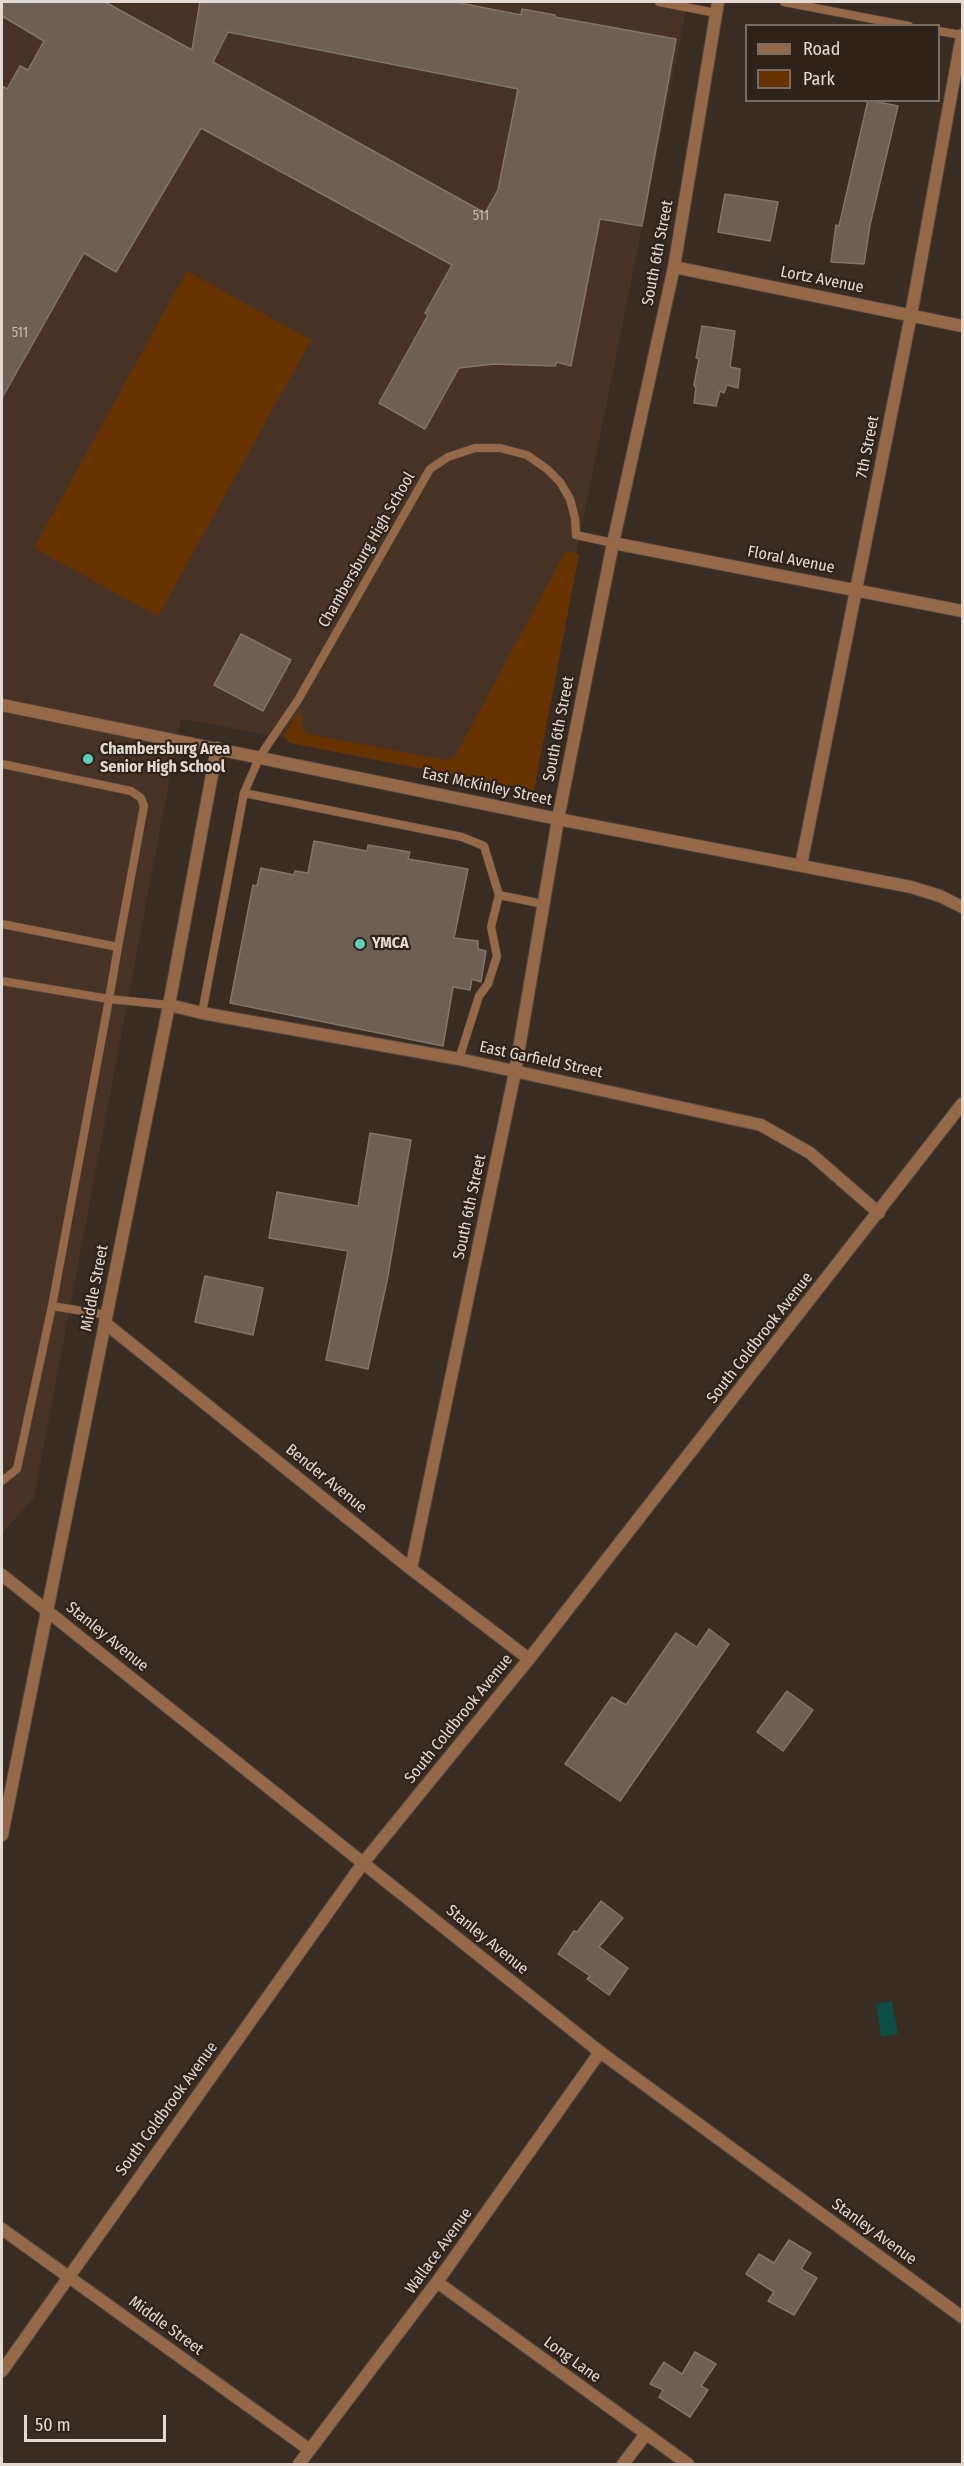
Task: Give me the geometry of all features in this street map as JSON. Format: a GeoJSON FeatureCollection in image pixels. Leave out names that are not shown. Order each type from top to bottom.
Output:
{"type":"FeatureCollection","features":[{"type":"Feature","properties":{"kind":"street","name":"South 6th Street"},"geometry":{"type":"LineString","coordinates":[[411,1569],[515,1072],[558,819],[613,543],[674,267],[717,7]]}},
{"type":"Feature","properties":{"kind":"street","name":"7th Street"},"geometry":{"type":"LineString","coordinates":[[801,865],[911,315],[963,35]]}},
{"type":"Feature","properties":{"kind":"street","name":"Lortz Avenue"},"geometry":{"type":"LineString","coordinates":[[674,267],[963,326]]}},
{"type":"Feature","properties":{"kind":"street","name":"Floral Avenue"},"geometry":{"type":"LineString","coordinates":[[613,543],[963,610]]}},
{"type":"Feature","properties":{"kind":"street","name":"East McKinley Street"},"geometry":{"type":"LineString","coordinates":[[2,705],[260,756],[558,819],[911,887],[940,896],[963,907]]}},
{"type":"Feature","properties":{"kind":"street","name":"Middle Street"},"geometry":{"type":"LineString","coordinates":[[2,1835],[169,1005],[217,748]]}},
{"type":"Feature","properties":{"kind":"street","name":"East Garfield Street"},"geometry":{"type":"LineString","coordinates":[[169,1005],[202,1013],[459,1059],[761,1125],[810,1153],[879,1213]]}},
{"type":"Feature","properties":{"kind":"street","name":"South Coldbrook Avenue"},"geometry":{"type":"LineString","coordinates":[[2,2371],[363,1863],[529,1659],[963,1104]]}},
{"type":"Feature","properties":{"kind":"street","name":"Bender Avenue"},"geometry":{"type":"LineString","coordinates":[[106,1319],[411,1569],[529,1659]]}},
{"type":"Feature","properties":{"kind":"street","name":"Stanley Avenue"},"geometry":{"type":"LineString","coordinates":[[2,1575],[600,2052],[963,2317]]}},
{"type":"Feature","properties":{"kind":"street","name":"Wallace Avenue"},"geometry":{"type":"LineString","coordinates":[[299,2464],[437,2282],[600,2052]]}},
{"type":"Feature","properties":{"kind":"street","name":"Middle Street"},"geometry":{"type":"LineString","coordinates":[[2,2229],[310,2450]]}},
{"type":"Feature","properties":{"kind":"street","name":"Long Lane"},"geometry":{"type":"LineString","coordinates":[[437,2282],[687,2464]]}},
{"type":"Feature","properties":{"kind":"street"},"geometry":{"type":"LineString","coordinates":[[623,2464],[646,2434]]}},
{"type":"Feature","properties":{"kind":"lane"},"geometry":{"type":"LineString","coordinates":[[659,2],[717,7]]}},
{"type":"Feature","properties":{"kind":"lane"},"geometry":{"type":"LineString","coordinates":[[784,2],[899,24]]}},
{"type":"Feature","properties":{"kind":"lane"},"geometry":{"type":"LineString","coordinates":[[940,31],[963,35]]}},
{"type":"Feature","properties":{"kind":"lane","name":"Chambersburg High School"},"geometry":{"type":"LineString","coordinates":[[202,1013],[244,793],[260,756],[298,700],[430,469],[438,462],[458,452],[475,448],[500,448],[527,455],[547,469],[560,482],[570,499],[575,518],[576,535],[613,543]]}},
{"type":"Feature","properties":{"kind":"lane"},"geometry":{"type":"LineString","coordinates":[[2,764],[131,791],[141,798],[144,806],[52,1306],[17,1469],[2,1481]]}},
{"type":"Feature","properties":{"kind":"lane"},"geometry":{"type":"LineString","coordinates":[[244,793],[462,837],[484,846],[499,895],[491,927],[496,956],[489,984],[480,996],[459,1059]]}},
{"type":"Feature","properties":{"kind":"lane"},"geometry":{"type":"LineString","coordinates":[[499,895],[543,904]]}},
{"type":"Feature","properties":{"kind":"lane"},"geometry":{"type":"LineString","coordinates":[[2,924],[118,947]]}},
{"type":"Feature","properties":{"kind":"lane"},"geometry":{"type":"LineString","coordinates":[[2,981],[109,999],[169,1005]]}},
{"type":"Feature","properties":{"kind":"lane"},"geometry":{"type":"LineString","coordinates":[[52,1306],[106,1319]]}},
{"type":"Feature","properties":{"kind":"shaded area","name":"Chambersburg Area Senior High School"},"geometry":{"type":"Polygon","coordinates":[[[2,2],[664,2],[687,6],[530,782],[181,719],[34,1498],[2,1533],[2,2]]]}},
{"type":"Feature","properties":{"kind":"green space"},"geometry":{"type":"Polygon","coordinates":[[[187,271],[311,340],[158,616],[34,548],[187,271]]]}},
{"type":"Feature","properties":{"kind":"green space"},"geometry":{"type":"Polygon","coordinates":[[[566,551],[579,554],[534,791],[290,743],[284,737],[297,714],[302,713],[302,729],[307,734],[446,760],[454,758],[566,551]]]}},
{"type":"Feature","properties":{"kind":"water"},"geometry":{"type":"Polygon","coordinates":[[[892,2001],[898,2034],[881,2037],[876,2004],[892,2001]]]}},
{"type":"Feature","properties":{"kind":"building"},"geometry":{"type":"Polygon","coordinates":[[[2,2],[105,2],[192,50],[200,2],[455,2],[521,15],[522,9],[676,39],[642,226],[600,219],[571,366],[557,362],[555,366],[494,364],[459,368],[425,429],[379,403],[428,315],[425,313],[452,265],[201,128],[116,272],[84,253],[2,398],[2,86],[7,89],[20,66],[28,70],[44,41],[2,16],[2,2]],[[228,32],[213,62],[485,213],[498,190],[518,89],[228,32]]]}},
{"type":"Feature","properties":{"kind":"building"},"geometry":{"type":"Polygon","coordinates":[[[868,102],[898,106],[870,225],[864,264],[831,262],[836,225],[839,226],[868,102]]]}},
{"type":"Feature","properties":{"kind":"building"},"geometry":{"type":"Polygon","coordinates":[[[725,194],[778,202],[770,241],[718,232],[725,194]]]}},
{"type":"Feature","properties":{"kind":"building"},"geometry":{"type":"Polygon","coordinates":[[[702,326],[735,331],[730,367],[740,369],[738,388],[727,385],[724,393],[720,391],[716,406],[694,403],[696,388],[694,385],[699,359],[696,358],[702,326]]]}},
{"type":"Feature","properties":{"kind":"building"},"geometry":{"type":"Polygon","coordinates":[[[241,634],[291,660],[263,711],[214,685],[241,634]]]}},
{"type":"Feature","properties":{"kind":"building","name":"YMCA"},"geometry":{"type":"Polygon","coordinates":[[[314,841],[367,851],[368,845],[410,852],[408,859],[468,869],[454,938],[478,941],[478,949],[486,951],[481,982],[472,979],[470,990],[453,987],[443,1046],[230,1003],[253,885],[257,886],[261,868],[294,875],[295,871],[308,873],[314,841]]]}},
{"type":"Feature","properties":{"kind":"building"},"geometry":{"type":"Polygon","coordinates":[[[370,1133],[411,1140],[388,1276],[368,1369],[326,1360],[348,1251],[269,1238],[277,1192],[358,1206],[370,1133]]]}},
{"type":"Feature","properties":{"kind":"building"},"geometry":{"type":"Polygon","coordinates":[[[205,1276],[263,1288],[253,1335],[195,1322],[205,1276]]]}},
{"type":"Feature","properties":{"kind":"building"},"geometry":{"type":"Polygon","coordinates":[[[709,1629],[729,1644],[620,1801],[565,1764],[612,1697],[626,1705],[676,1633],[697,1647],[709,1629]]]}},
{"type":"Feature","properties":{"kind":"building"},"geometry":{"type":"Polygon","coordinates":[[[787,1691],[813,1710],[783,1751],[757,1732],[787,1691]]]}},
{"type":"Feature","properties":{"kind":"building"},"geometry":{"type":"Polygon","coordinates":[[[601,1901],[623,1918],[599,1947],[628,1968],[609,1995],[587,1979],[590,1976],[558,1954],[574,1931],[577,1932],[601,1901]]]}},
{"type":"Feature","properties":{"kind":"building"},"geometry":{"type":"Polygon","coordinates":[[[789,2240],[811,2253],[801,2269],[817,2278],[794,2315],[768,2301],[774,2292],[746,2274],[759,2254],[774,2263],[789,2240]]]}},
{"type":"Feature","properties":{"kind":"building"},"geometry":{"type":"Polygon","coordinates":[[[695,2352],[716,2364],[701,2386],[708,2390],[690,2417],[659,2397],[663,2390],[650,2384],[664,2362],[682,2374],[695,2352]]]}},
{"type":"Feature","properties":{"kind":"place","name":"Chambersburg Area Senior High School"},"geometry":{"type":"Point","coordinates":[88,759]}},
{"type":"Feature","properties":{"kind":"place","name":"YMCA"},"geometry":{"type":"Point","coordinates":[360,944]}}]}
